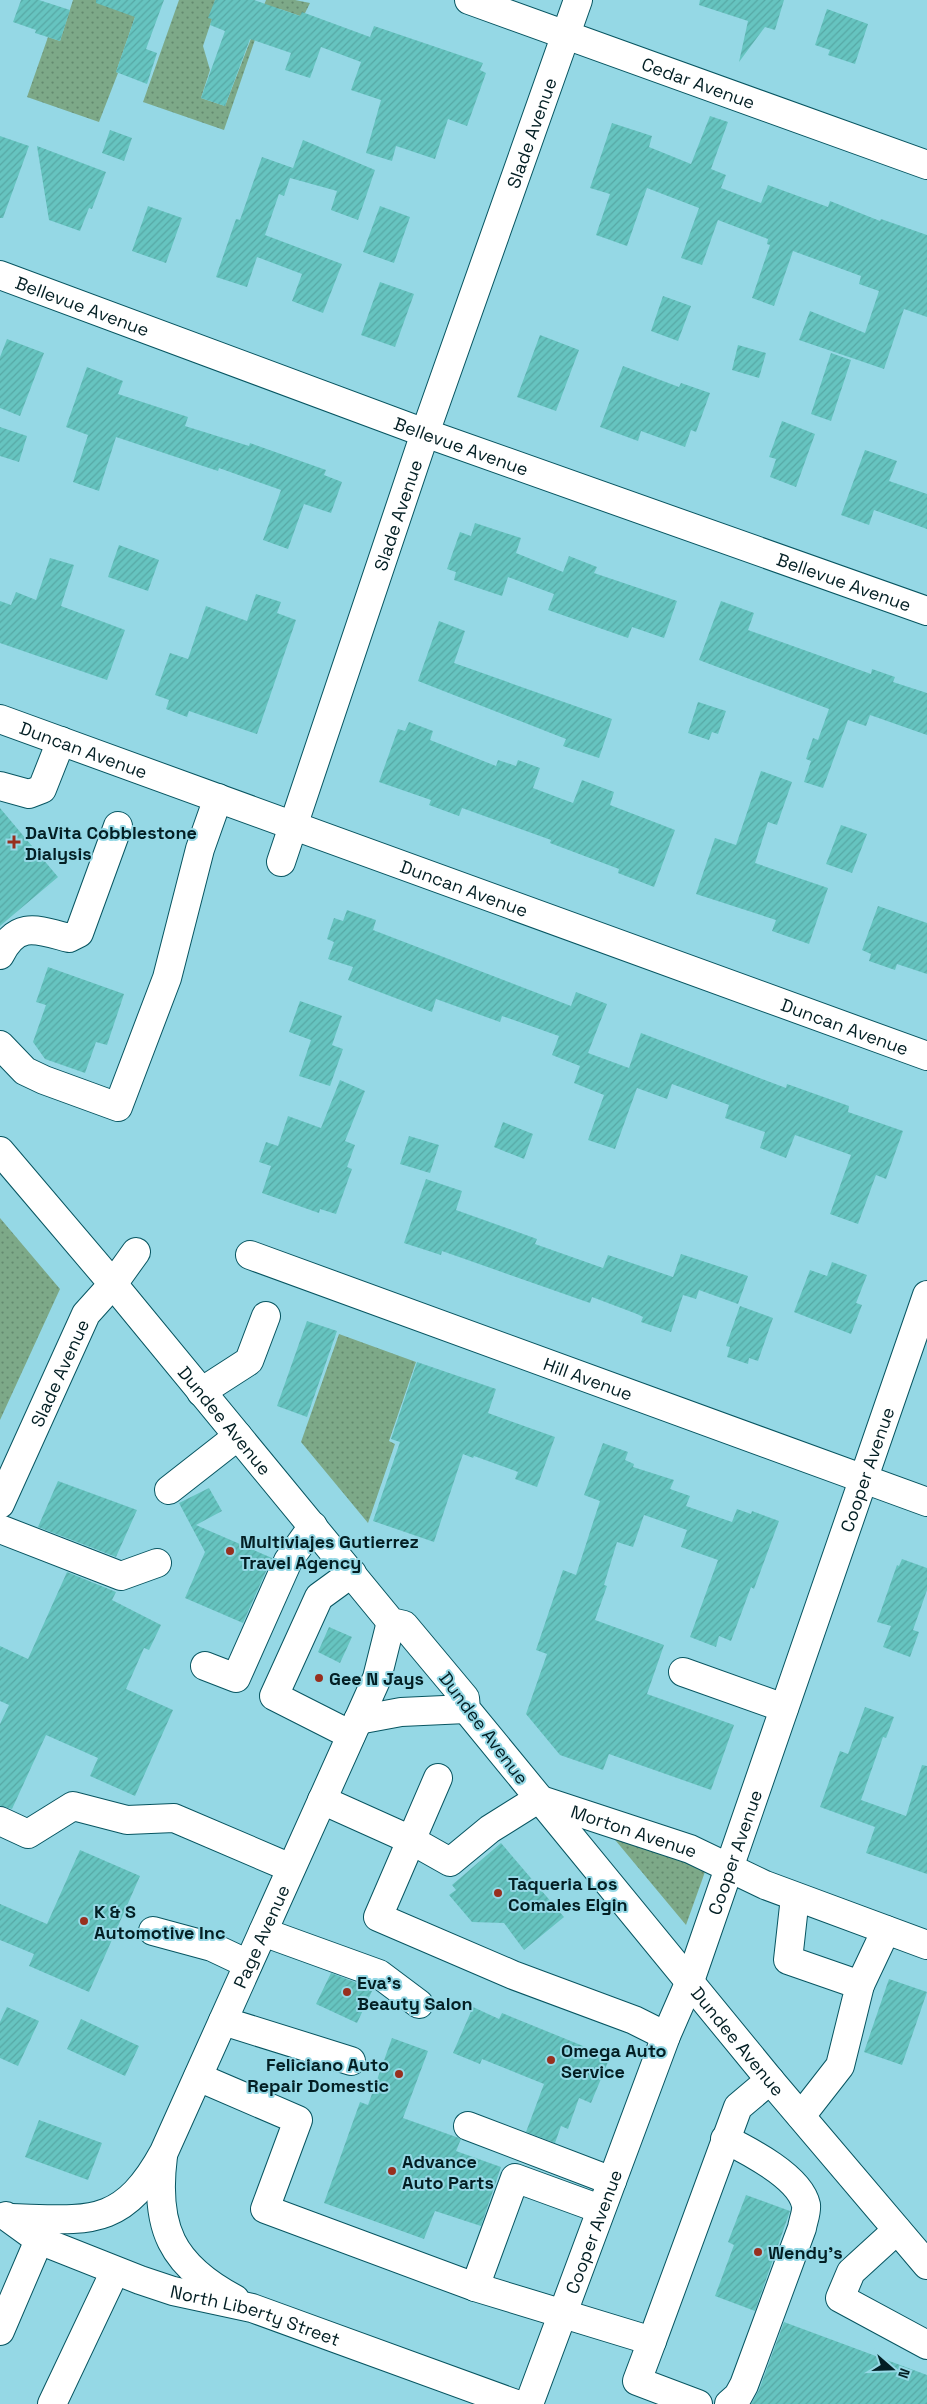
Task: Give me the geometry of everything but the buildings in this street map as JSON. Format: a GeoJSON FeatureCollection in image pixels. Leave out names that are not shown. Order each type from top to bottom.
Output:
{"type":"FeatureCollection","features":[{"type":"Feature","properties":{"kind":"street","name":"Cedar Avenue"},"geometry":{"type":"LineString","coordinates":[[469,0],[927,165]]}},
{"type":"Feature","properties":{"kind":"street","name":"Slade Avenue"},"geometry":{"type":"LineString","coordinates":[[281,862],[425,433],[578,0]]}},
{"type":"Feature","properties":{"kind":"street","name":"Bellevue Avenue"},"geometry":{"type":"LineString","coordinates":[[0,275],[425,433],[927,611]]}},
{"type":"Feature","properties":{"kind":"street","name":"Duncan Avenue"},"geometry":{"type":"LineString","coordinates":[[0,719],[927,1056]]}},
{"type":"Feature","properties":{"kind":"street"},"geometry":{"type":"LineString","coordinates":[[0,786],[29,794],[42,789],[61,741]]}},
{"type":"Feature","properties":{"kind":"street"},"geometry":{"type":"LineString","coordinates":[[0,1045],[25,1071],[60,1087],[118,1107],[167,978],[200,849],[218,798]]}},
{"type":"Feature","properties":{"kind":"street"},"geometry":{"type":"LineString","coordinates":[[0,955],[6,942],[15,934],[25,931],[39,930],[69,938],[79,933],[118,826]]}},
{"type":"Feature","properties":{"kind":"street","name":"Dundee Avenue"},"geometry":{"type":"LineString","coordinates":[[0,1151],[113,1284],[391,1622],[404,1625],[465,1698],[466,1709],[538,1799],[770,2080],[927,2265]]}},
{"type":"Feature","properties":{"kind":"street","name":"Slade Avenue"},"geometry":{"type":"LineString","coordinates":[[0,1504],[86,1314],[113,1284],[136,1252]]}},
{"type":"Feature","properties":{"kind":"street","name":"Hill Avenue"},"geometry":{"type":"LineString","coordinates":[[250,1255],[927,1502]]}},
{"type":"Feature","properties":{"kind":"street","name":"Cooper Avenue"},"geometry":{"type":"LineString","coordinates":[[529,2404],[666,2036],[690,1981],[927,1295]]}},
{"type":"Feature","properties":{"kind":"street"},"geometry":{"type":"LineString","coordinates":[[201,1392],[249,1361],[266,1316]]}},
{"type":"Feature","properties":{"kind":"street"},"geometry":{"type":"LineString","coordinates":[[169,1490],[238,1436]]}},
{"type":"Feature","properties":{"kind":"street"},"geometry":{"type":"LineString","coordinates":[[205,1666],[236,1678],[288,1561],[313,1526]]}},
{"type":"Feature","properties":{"kind":"street"},"geometry":{"type":"LineString","coordinates":[[0,1529],[121,1576],[157,1563]]}},
{"type":"Feature","properties":{"kind":"street"},"geometry":{"type":"LineString","coordinates":[[352,1573],[318,1597],[274,1696],[354,1728],[401,1712],[466,1709]]}},
{"type":"Feature","properties":{"kind":"street","name":"Page Avenue"},"geometry":{"type":"LineString","coordinates":[[164,2152],[377,1678],[391,1622]]}},
{"type":"Feature","properties":{"kind":"street"},"geometry":{"type":"LineString","coordinates":[[683,1672],[784,1708]]}},
{"type":"Feature","properties":{"kind":"street"},"geometry":{"type":"LineString","coordinates":[[438,1778],[378,1917],[514,1975],[634,2020],[666,2036]]}},
{"type":"Feature","properties":{"kind":"street"},"geometry":{"type":"LineString","coordinates":[[322,1800],[411,1840],[450,1862],[490,1829],[538,1799]]}},
{"type":"Feature","properties":{"kind":"street","name":"Morton Avenue"},"geometry":{"type":"LineString","coordinates":[[538,1799],[690,1849],[795,1897],[927,1945]]}},
{"type":"Feature","properties":{"kind":"street"},"geometry":{"type":"LineString","coordinates":[[0,1821],[28,1834],[72,1806],[127,1820],[174,1818],[291,1868]]}},
{"type":"Feature","properties":{"kind":"street"},"geometry":{"type":"LineString","coordinates":[[795,1897],[788,1960],[860,1985]]}},
{"type":"Feature","properties":{"kind":"street"},"geometry":{"type":"LineString","coordinates":[[801,2116],[840,2066],[860,1985],[886,1930]]}},
{"type":"Feature","properties":{"kind":"street"},"geometry":{"type":"LineString","coordinates":[[153,1931],[212,1947],[248,1964]]}},
{"type":"Feature","properties":{"kind":"street"},"geometry":{"type":"LineString","coordinates":[[262,1932],[379,1974],[418,2004]]}},
{"type":"Feature","properties":{"kind":"street"},"geometry":{"type":"LineString","coordinates":[[223,2020],[350,2062]]}},
{"type":"Feature","properties":{"kind":"street"},"geometry":{"type":"LineString","coordinates":[[198,2077],[298,2120],[265,2209],[475,2287],[652,2341]]}},
{"type":"Feature","properties":{"kind":"street"},"geometry":{"type":"LineString","coordinates":[[698,2404],[637,2381],[738,2106],[770,2080]]}},
{"type":"Feature","properties":{"kind":"street"},"geometry":{"type":"LineString","coordinates":[[468,2126],[612,2181]]}},
{"type":"Feature","properties":{"kind":"street"},"geometry":{"type":"LineString","coordinates":[[726,2139],[768,2164],[798,2189],[806,2206],[802,2228],[744,2385],[738,2396],[729,2404]]}},
{"type":"Feature","properties":{"kind":"street"},"geometry":{"type":"LineString","coordinates":[[5,2216],[72,2220],[94,2218],[117,2207],[141,2189],[164,2152]]}},
{"type":"Feature","properties":{"kind":"street"},"geometry":{"type":"LineString","coordinates":[[164,2152],[160,2181],[162,2211],[170,2238],[178,2254],[189,2267],[215,2286],[252,2308]]}},
{"type":"Feature","properties":{"kind":"street"},"geometry":{"type":"LineString","coordinates":[[475,2287],[515,2178],[600,2210]]}},
{"type":"Feature","properties":{"kind":"street","name":"North Liberty Street"},"geometry":{"type":"LineString","coordinates":[[5,2216],[39,2240],[115,2270],[173,2291],[252,2308],[516,2404]]}},
{"type":"Feature","properties":{"kind":"street"},"geometry":{"type":"LineString","coordinates":[[897,2230],[851,2272],[840,2298],[927,2345]]}},
{"type":"Feature","properties":{"kind":"street"},"geometry":{"type":"LineString","coordinates":[[0,2331],[39,2240]]}},
{"type":"Feature","properties":{"kind":"street"},"geometry":{"type":"LineString","coordinates":[[52,2404],[115,2270]]}},
{"type":"Feature","properties":{"kind":"green space"},"geometry":{"type":"Polygon","coordinates":[[[73,0],[132,0],[135,17],[116,72],[118,73],[99,122],[27,97],[48,37],[60,41],[73,0]]]}},
{"type":"Feature","properties":{"kind":"green space"},"geometry":{"type":"Polygon","coordinates":[[[179,0],[215,0],[212,19],[203,46],[210,70],[201,98],[225,106],[266,0],[295,0],[310,3],[305,13],[300,16],[280,9],[276,16],[259,28],[224,130],[143,102],[179,0]]]}},
{"type":"Feature","properties":{"kind":"green space"},"geometry":{"type":"Polygon","coordinates":[[[0,1218],[60,1289],[0,1420],[0,1218]]]}},
{"type":"Feature","properties":{"kind":"green space"},"geometry":{"type":"Polygon","coordinates":[[[339,1334],[416,1362],[389,1441],[395,1444],[368,1523],[301,1442],[339,1334]]]}},
{"type":"Feature","properties":{"kind":"green space"},"geometry":{"type":"Polygon","coordinates":[[[611,1835],[706,1869],[686,1925],[611,1835]]]}},
{"type":"Feature","properties":{"kind":"place","name":"DaVita Cobblestone Dialysis"},"geometry":{"type":"Point","coordinates":[14,842]}},
{"type":"Feature","properties":{"kind":"place","name":"Multiviajes Gutierrez Travel Agency"},"geometry":{"type":"Point","coordinates":[230,1551]}},
{"type":"Feature","properties":{"kind":"place","name":"Gee N Jays"},"geometry":{"type":"Point","coordinates":[319,1678]}},
{"type":"Feature","properties":{"kind":"place","name":"Taqueria Los Comales Elgin"},"geometry":{"type":"Point","coordinates":[498,1893]}},
{"type":"Feature","properties":{"kind":"place","name":"K & S Automotive Inc"},"geometry":{"type":"Point","coordinates":[84,1921]}},
{"type":"Feature","properties":{"kind":"place","name":"Eva's Beauty Salon"},"geometry":{"type":"Point","coordinates":[347,1992]}},
{"type":"Feature","properties":{"kind":"place","name":"Omega Auto Service"},"geometry":{"type":"Point","coordinates":[551,2060]}},
{"type":"Feature","properties":{"kind":"place","name":"Feliciano Auto Repair Domestic"},"geometry":{"type":"Point","coordinates":[399,2074]}},
{"type":"Feature","properties":{"kind":"place","name":"Advance Auto Parts"},"geometry":{"type":"Point","coordinates":[392,2171]}},
{"type":"Feature","properties":{"kind":"place","name":"Wendy's"},"geometry":{"type":"Point","coordinates":[758,2252]}}]}
